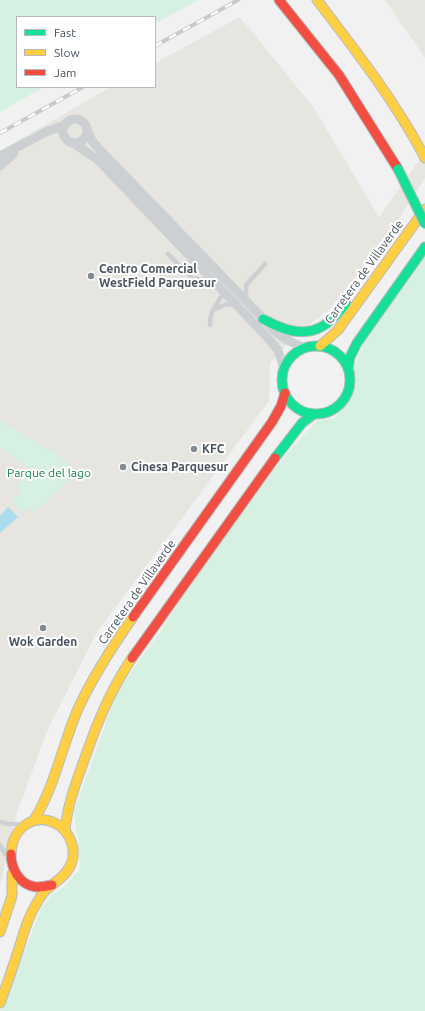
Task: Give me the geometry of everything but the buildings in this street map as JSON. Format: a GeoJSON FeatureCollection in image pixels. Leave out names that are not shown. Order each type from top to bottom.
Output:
{"type":"FeatureCollection","features":[{"type":"Feature","properties":{"kind":"highway"},"geometry":{"type":"LineString","coordinates":[[317,0],[359,53],[415,139],[425,158]]}},
{"type":"Feature","properties":{"kind":"highway"},"geometry":{"type":"LineString","coordinates":[[281,2],[339,75],[398,169],[425,224]]}},
{"type":"Feature","properties":{"kind":"highway","name":"Carretera de Villaverde"},"geometry":{"type":"LineString","coordinates":[[320,346],[338,330],[425,208]]}},
{"type":"Feature","properties":{"kind":"highway"},"geometry":{"type":"LineString","coordinates":[[348,369],[352,353],[357,343],[425,247]]}},
{"type":"Feature","properties":{"kind":"highway"},"geometry":{"type":"LineString","coordinates":[[263,319],[290,331],[307,331],[317,329],[332,318],[382,269]]}},
{"type":"Feature","properties":{"kind":"highway"},"geometry":{"type":"LineString","coordinates":[[0,1003],[30,916],[43,894],[67,873],[73,859],[72,845],[65,831],[69,803],[92,737],[104,707],[118,680],[145,638],[302,422],[314,414],[329,411],[339,405],[343,400],[350,385],[348,369],[343,359],[336,353],[328,348],[320,346],[305,348],[291,358],[284,369],[283,379],[285,393],[289,400],[299,409],[314,414]]}},
{"type":"Feature","properties":{"kind":"highway","name":"Carretera de Villaverde"},"geometry":{"type":"LineString","coordinates":[[34,820],[44,804],[74,720],[98,669],[268,427],[278,412],[285,393]]}},
{"type":"Feature","properties":{"kind":"highway"},"geometry":{"type":"LineString","coordinates":[[52,885],[43,887],[30,886],[18,880],[12,874],[8,866],[6,854],[7,843],[11,834],[22,824],[34,820],[51,822],[65,831]]}},
{"type":"Feature","properties":{"kind":"highway"},"geometry":{"type":"LineString","coordinates":[[0,932],[12,896],[12,874]]}},
{"type":"Feature","properties":{"kind":"street"},"geometry":{"type":"LineString","coordinates":[[284,369],[280,354],[272,343],[214,283],[211,277],[97,159],[67,140],[63,130],[69,120],[78,120],[83,123],[92,141],[100,150],[280,336],[305,348]]}},
{"type":"Feature","properties":{"kind":"street"},"geometry":{"type":"LineString","coordinates":[[0,156],[48,131],[65,125]]}},
{"type":"Feature","properties":{"kind":"street"},"geometry":{"type":"LineString","coordinates":[[73,143],[83,139],[86,135],[86,130]]}},
{"type":"Feature","properties":{"kind":"street"},"geometry":{"type":"LineString","coordinates":[[0,166],[26,143]]}},
{"type":"Feature","properties":{"kind":"lane"},"geometry":{"type":"LineString","coordinates":[[0,162],[11,155]]}},
{"type":"Feature","properties":{"kind":"lane"},"geometry":{"type":"LineString","coordinates":[[168,254],[192,278],[214,283]]}},
{"type":"Feature","properties":{"kind":"lane"},"geometry":{"type":"LineString","coordinates":[[246,301],[246,285],[265,264]]}},
{"type":"Feature","properties":{"kind":"lane"},"geometry":{"type":"LineString","coordinates":[[210,325],[212,311],[224,292]]}},
{"type":"Feature","properties":{"kind":"lane"},"geometry":{"type":"LineString","coordinates":[[212,311],[224,304],[235,304]]}},
{"type":"Feature","properties":{"kind":"lane"},"geometry":{"type":"LineString","coordinates":[[0,822],[7,824],[22,824]]}},
{"type":"Feature","properties":{"kind":"lane"},"geometry":{"type":"LineString","coordinates":[[0,845],[6,854]]}},
{"type":"Feature","properties":{"kind":"shaded area"},"geometry":{"type":"Polygon","coordinates":[[[385,0],[425,0],[425,58],[385,0]]]}},
{"type":"Feature","properties":{"kind":"shaded area"},"geometry":{"type":"Polygon","coordinates":[[[240,17],[314,108],[379,217],[425,152],[425,178],[389,234],[329,310],[295,335],[270,363],[269,401],[97,632],[48,729],[17,812],[0,886],[0,151],[109,88],[156,88],[156,62],[240,17]]]}},
{"type":"Feature","properties":{"kind":"green space"},"geometry":{"type":"Polygon","coordinates":[[[0,0],[198,0],[156,23],[156,16],[16,16],[16,88],[42,88],[0,112],[0,0]]]}},
{"type":"Feature","properties":{"kind":"green space"},"geometry":{"type":"Polygon","coordinates":[[[425,256],[425,1011],[1,1011],[41,909],[52,894],[63,888],[80,869],[74,812],[117,692],[160,632],[205,563],[287,453],[318,420],[334,419],[351,396],[354,368],[363,344],[425,256]]]}},
{"type":"Feature","properties":{"kind":"green space","name":"Parque del lago"},"geometry":{"type":"Polygon","coordinates":[[[0,421],[58,455],[77,472],[34,513],[29,507],[22,513],[12,502],[20,492],[17,486],[30,469],[0,448],[0,421]]]}},
{"type":"Feature","properties":{"kind":"water"},"geometry":{"type":"Polygon","coordinates":[[[8,507],[18,517],[0,533],[0,516],[8,507]]]}},
{"type":"Feature","properties":{"kind":"railway"},"geometry":{"type":"LineString","coordinates":[[156,45],[238,0]]}},
{"type":"Feature","properties":{"kind":"railway"},"geometry":{"type":"LineString","coordinates":[[0,133],[81,88]]}},
{"type":"Feature","properties":{"kind":"traffic: fast"},"geometry":{"type":"LineString","coordinates":[[398,169],[425,224]]}},
{"type":"Feature","properties":{"kind":"traffic: fast"},"geometry":{"type":"LineString","coordinates":[[348,369],[350,357],[357,343],[425,247]]}},
{"type":"Feature","properties":{"kind":"traffic: fast"},"geometry":{"type":"LineString","coordinates":[[263,319],[292,331],[300,332],[315,330],[332,319],[346,304]]}},
{"type":"Feature","properties":{"kind":"traffic: fast"},"geometry":{"type":"LineString","coordinates":[[316,346],[329,349],[340,356],[347,367],[350,380],[347,393],[340,404],[329,411],[316,414],[303,411],[292,404],[285,393],[282,380],[285,367],[292,356],[303,349],[316,346]]}},
{"type":"Feature","properties":{"kind":"traffic: fast"},"geometry":{"type":"LineString","coordinates":[[275,458],[302,423],[314,414]]}},
{"type":"Feature","properties":{"kind":"traffic: slow"},"geometry":{"type":"LineString","coordinates":[[317,0],[388,96],[425,158]]}},
{"type":"Feature","properties":{"kind":"traffic: slow"},"geometry":{"type":"LineString","coordinates":[[320,346],[338,330],[425,209]]}},
{"type":"Feature","properties":{"kind":"traffic: slow"},"geometry":{"type":"LineString","coordinates":[[34,820],[53,780],[78,709],[103,662],[133,617]]}},
{"type":"Feature","properties":{"kind":"traffic: slow"},"geometry":{"type":"LineString","coordinates":[[65,831],[71,798],[92,737],[109,697],[132,658]]}},
{"type":"Feature","properties":{"kind":"traffic: slow"},"geometry":{"type":"LineString","coordinates":[[0,1003],[26,926],[32,913],[44,892],[67,871],[72,861],[73,847],[64,829],[51,822],[42,820],[34,821],[21,829],[12,844],[11,854]]}},
{"type":"Feature","properties":{"kind":"traffic: slow"},"geometry":{"type":"LineString","coordinates":[[0,932],[12,896],[12,874]]}},
{"type":"Feature","properties":{"kind":"traffic: jam"},"geometry":{"type":"LineString","coordinates":[[279,0],[339,75],[398,169]]}},
{"type":"Feature","properties":{"kind":"traffic: jam"},"geometry":{"type":"LineString","coordinates":[[133,617],[272,422],[281,406],[285,393]]}},
{"type":"Feature","properties":{"kind":"traffic: jam"},"geometry":{"type":"LineString","coordinates":[[132,658],[275,458]]}},
{"type":"Feature","properties":{"kind":"traffic: jam"},"geometry":{"type":"LineString","coordinates":[[11,854],[14,870],[25,883],[36,887],[52,885]]}},
{"type":"Feature","properties":{"kind":"place","name":"Centro Comercial WestField Parquesur"},"geometry":{"type":"Point","coordinates":[91,276]}},
{"type":"Feature","properties":{"kind":"place","name":"KFC"},"geometry":{"type":"Point","coordinates":[194,449]}},
{"type":"Feature","properties":{"kind":"place","name":"Cinesa Parquesur"},"geometry":{"type":"Point","coordinates":[123,467]}},
{"type":"Feature","properties":{"kind":"place","name":"Wok Garden"},"geometry":{"type":"Point","coordinates":[43,628]}}]}
